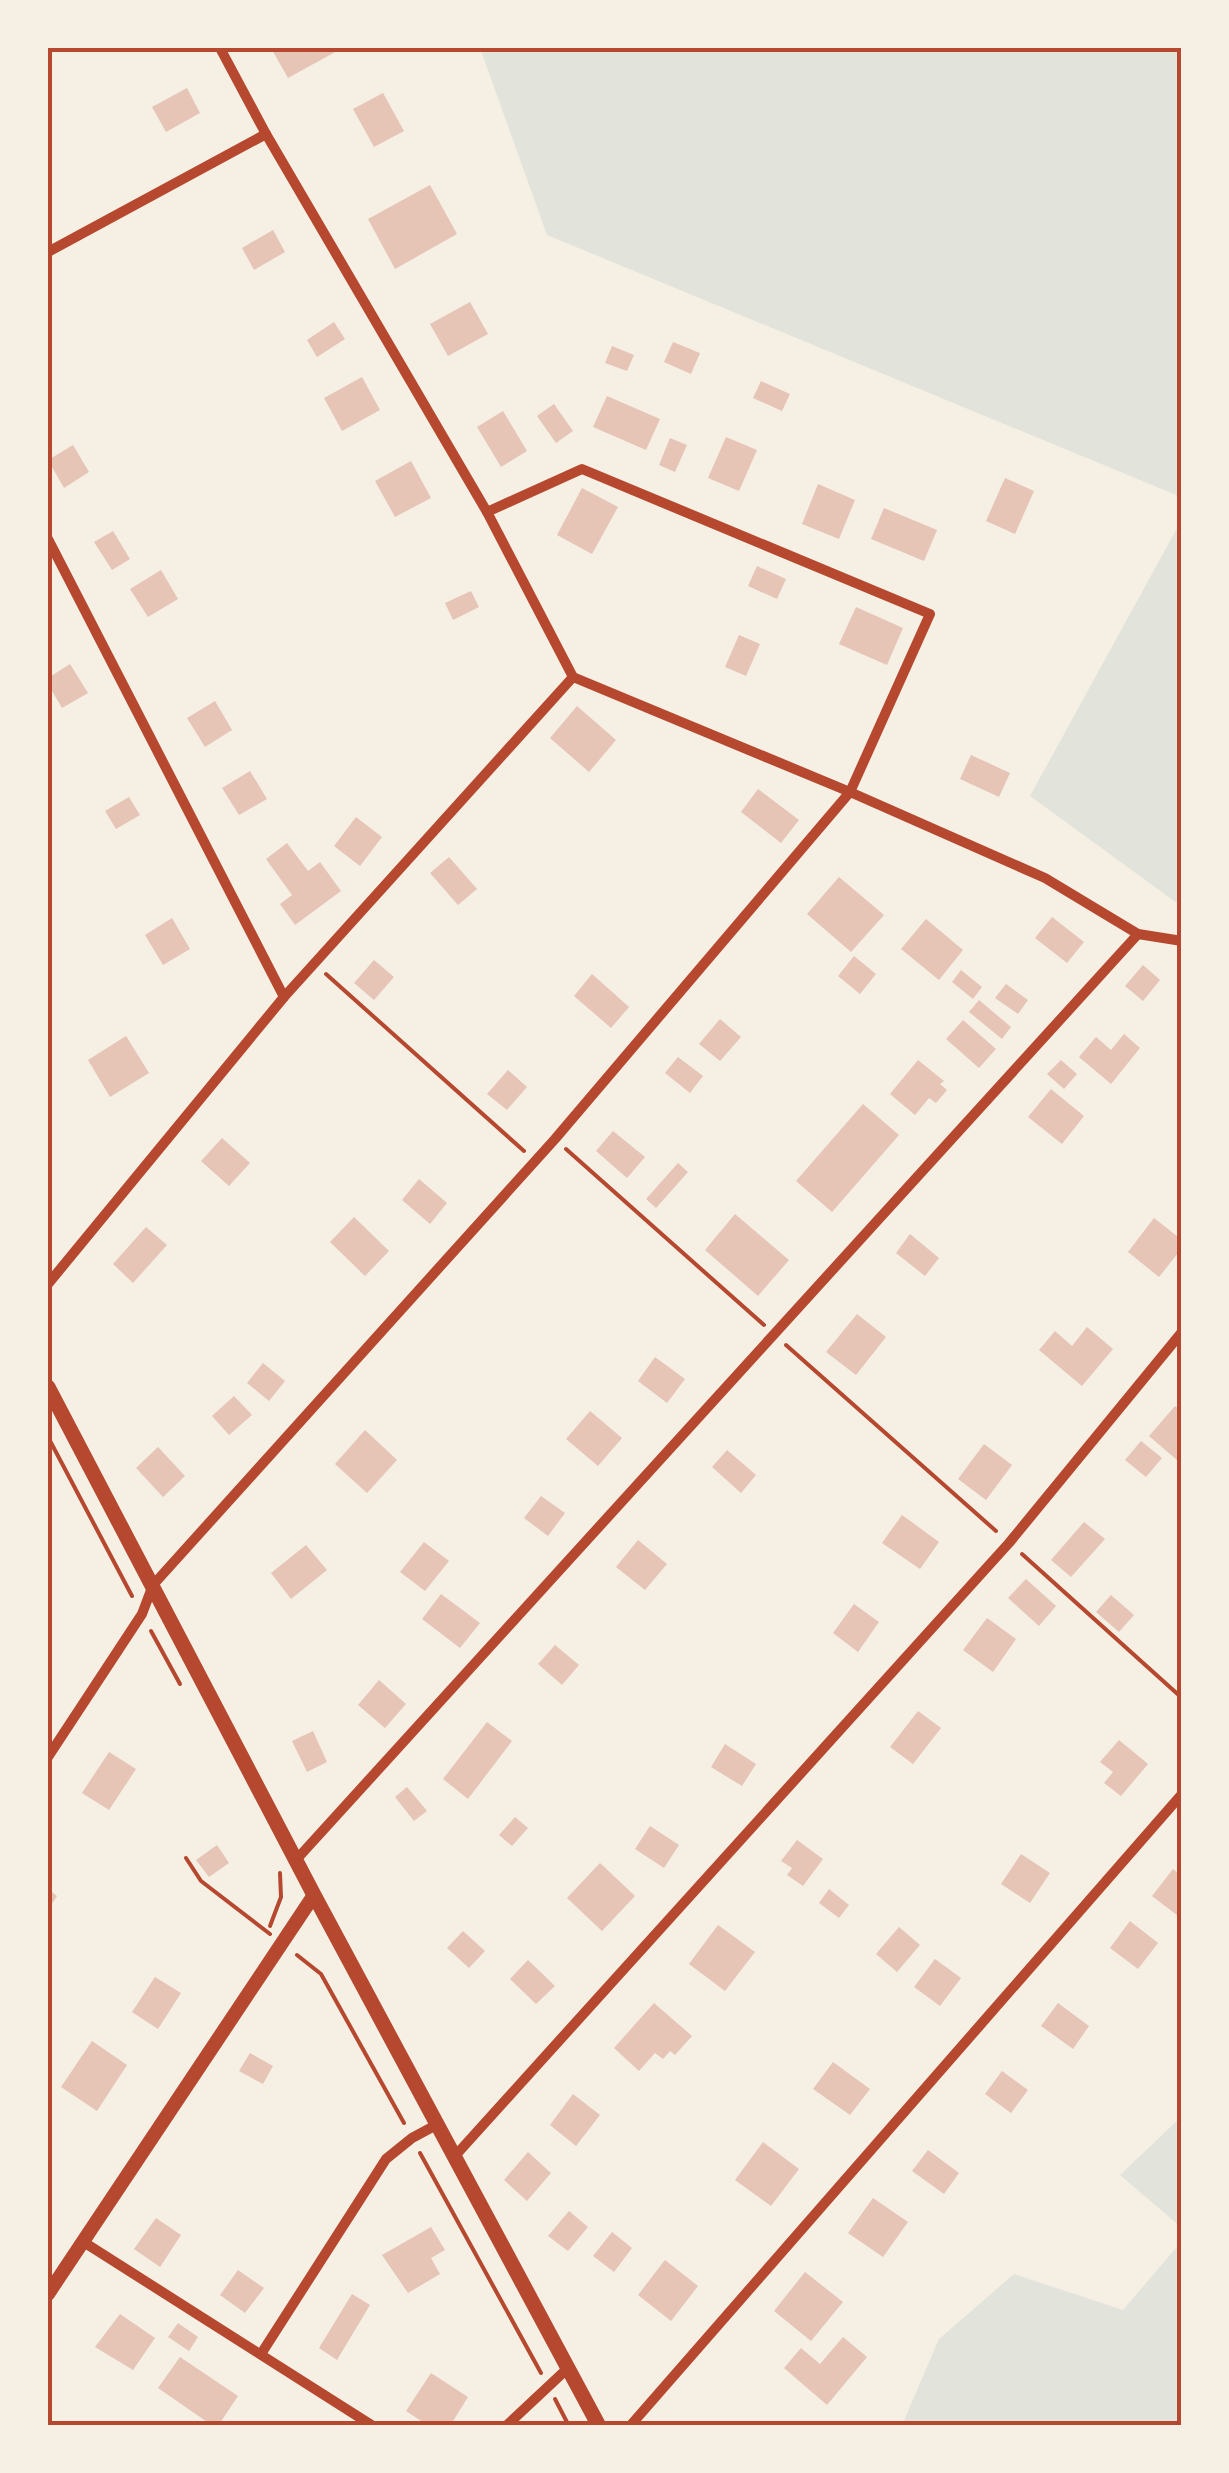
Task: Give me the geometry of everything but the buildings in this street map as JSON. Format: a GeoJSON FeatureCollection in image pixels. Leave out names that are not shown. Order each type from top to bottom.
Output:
{"type":"FeatureCollection","features":[{"type":"Feature","properties":{"kind":"main road"},"geometry":{"type":"LineString","coordinates":[[48,1387],[153,1585],[288,1864],[314,1895],[599,2426]]}},
{"type":"Feature","properties":{"kind":"street"},"geometry":{"type":"LineString","coordinates":[[220,48],[266,134],[487,512],[573,677],[1045,878],[1138,934],[1182,941]]}},
{"type":"Feature","properties":{"kind":"street"},"geometry":{"type":"LineString","coordinates":[[48,252],[266,134]]}},
{"type":"Feature","properties":{"kind":"street"},"geometry":{"type":"LineString","coordinates":[[48,1757],[142,1614],[153,1585],[555,1139],[850,792],[930,614],[582,469],[487,512]]}},
{"type":"Feature","properties":{"kind":"street"},"geometry":{"type":"LineString","coordinates":[[48,538],[284,997]]}},
{"type":"Feature","properties":{"kind":"street"},"geometry":{"type":"LineString","coordinates":[[48,1284],[284,997],[573,677]]}},
{"type":"Feature","properties":{"kind":"street"},"geometry":{"type":"LineString","coordinates":[[288,1864],[1138,934]]}},
{"type":"Feature","properties":{"kind":"street"},"geometry":{"type":"LineString","coordinates":[[455,2156],[1009,1543],[1182,1332]]}},
{"type":"Feature","properties":{"kind":"street"},"geometry":{"type":"LineString","coordinates":[[630,2426],[1182,1794]]}},
{"type":"Feature","properties":{"kind":"street"},"geometry":{"type":"LineString","coordinates":[[48,2294],[314,1895]]}},
{"type":"Feature","properties":{"kind":"street"},"geometry":{"type":"LineString","coordinates":[[261,2354],[386,2159],[438,2124]]}},
{"type":"Feature","properties":{"kind":"street"},"geometry":{"type":"LineString","coordinates":[[82,2241],[373,2426]]}},
{"type":"Feature","properties":{"kind":"street"},"geometry":{"type":"LineString","coordinates":[[506,2426],[568,2368]]}},
{"type":"Feature","properties":{"kind":"path"},"geometry":{"type":"LineString","coordinates":[[314,964],[535,1161]]}},
{"type":"Feature","properties":{"kind":"path"},"geometry":{"type":"LineString","coordinates":[[555,1139],[1182,1698]]}},
{"type":"Feature","properties":{"kind":"path"},"geometry":{"type":"LineString","coordinates":[[48,1437],[186,1693]]}},
{"type":"Feature","properties":{"kind":"path"},"geometry":{"type":"LineString","coordinates":[[186,1858],[200,1881],[321,1974],[569,2426]]}},
{"type":"Feature","properties":{"kind":"path"},"geometry":{"type":"LineString","coordinates":[[268,1932],[288,1864]]}},
{"type":"Feature","properties":{"kind":"shaded area"},"geometry":{"type":"Polygon","coordinates":[[[480,48],[1181,48],[1181,497],[547,235],[480,48]]]}},
{"type":"Feature","properties":{"kind":"shaded area"},"geometry":{"type":"Polygon","coordinates":[[[1181,521],[1182,906],[1030,796],[1181,521]]]}},
{"type":"Feature","properties":{"kind":"shaded area"},"geometry":{"type":"Polygon","coordinates":[[[1181,2117],[1181,2227],[1120,2175],[1181,2117]]]}},
{"type":"Feature","properties":{"kind":"shaded area"},"geometry":{"type":"Polygon","coordinates":[[[1181,2242],[1181,2425],[902,2425],[939,2339],[1014,2274],[1123,2310],[1181,2242]]]}}]}
